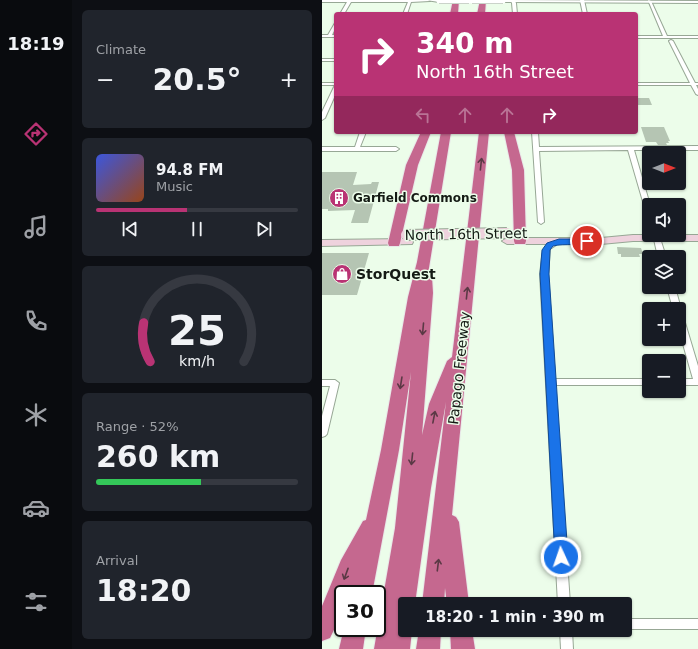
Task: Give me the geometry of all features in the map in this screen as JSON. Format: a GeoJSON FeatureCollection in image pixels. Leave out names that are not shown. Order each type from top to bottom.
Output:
{"type":"FeatureCollection","features":[{"type":"Feature","properties":{"kind":"highway"},"geometry":{"type":"LineString","coordinates":[[454,12],[456,0]]}},
{"type":"Feature","properties":{"kind":"highway"},"geometry":{"type":"LineString","coordinates":[[481,12],[483,0]]}},
{"type":"Feature","properties":{"kind":"highway"},"geometry":{"type":"LineString","coordinates":[[401,238],[412,165],[425,134]]}},
{"type":"Feature","properties":{"kind":"highway"},"geometry":{"type":"LineString","coordinates":[[363,585],[377,514],[415,297],[424,262],[446,134]]}},
{"type":"Feature","properties":{"kind":"highway","name":"Papago Freeway"},"geometry":{"type":"LineString","coordinates":[[435,597],[484,134]]}},
{"type":"Feature","properties":{"kind":"highway"},"geometry":{"type":"LineString","coordinates":[[509,134],[518,170],[520,237]]}},
{"type":"Feature","properties":{"kind":"highway"},"geometry":{"type":"LineString","coordinates":[[386,649],[405,528],[414,444],[426,293],[424,262]]}},
{"type":"Feature","properties":{"kind":"highway"},"geometry":{"type":"LineString","coordinates":[[398,649],[421,488],[437,404],[462,346]]}},
{"type":"Feature","properties":{"kind":"highway"},"geometry":{"type":"LineString","coordinates":[[446,495],[457,597]]}},
{"type":"Feature","properties":{"kind":"highway"},"geometry":{"type":"LineString","coordinates":[[322,631],[351,560],[377,514]]}},
{"type":"Feature","properties":{"kind":"highway"},"geometry":{"type":"LineString","coordinates":[[351,649],[353,637]]}},
{"type":"Feature","properties":{"kind":"highway"},"geometry":{"type":"LineString","coordinates":[[428,649],[429,637]]}},
{"type":"Feature","properties":{"kind":"highway"},"geometry":{"type":"LineString","coordinates":[[462,637],[463,649]]}},
{"type":"Feature","properties":{"kind":"main road","name":"North 16th Street"},"geometry":{"type":"LineString","coordinates":[[322,236],[401,238],[520,237],[600,234],[633,238]]}},
{"type":"Feature","properties":{"kind":"main road","name":"North 16th Street"},"geometry":{"type":"LineString","coordinates":[[520,237],[559,241],[601,241],[642,237]]}},
{"type":"Feature","properties":{"kind":"main road","name":"North 16th Street"},"geometry":{"type":"LineString","coordinates":[[686,237],[698,238]]}},
{"type":"Feature","properties":{"kind":"main road","name":"North 16th Street"},"geometry":{"type":"LineString","coordinates":[[322,243],[401,238]]}},
{"type":"Feature","properties":{"kind":"street"},"geometry":{"type":"LineString","coordinates":[[512,0],[515,12]]}},
{"type":"Feature","properties":{"kind":"street"},"geometry":{"type":"LineString","coordinates":[[322,1],[582,0],[698,2]]}},
{"type":"Feature","properties":{"kind":"street"},"geometry":{"type":"LineString","coordinates":[[582,0],[585,12]]}},
{"type":"Feature","properties":{"kind":"street"},"geometry":{"type":"LineString","coordinates":[[343,12],[350,1]]}},
{"type":"Feature","properties":{"kind":"street"},"geometry":{"type":"LineString","coordinates":[[406,12],[410,1]]}},
{"type":"Feature","properties":{"kind":"street"},"geometry":{"type":"LineString","coordinates":[[649,1],[666,37]]}},
{"type":"Feature","properties":{"kind":"street"},"geometry":{"type":"LineString","coordinates":[[329,36],[334,27]]}},
{"type":"Feature","properties":{"kind":"street"},"geometry":{"type":"LineString","coordinates":[[322,36],[334,36]]}},
{"type":"Feature","properties":{"kind":"street"},"geometry":{"type":"LineString","coordinates":[[638,37],[698,37]]}},
{"type":"Feature","properties":{"kind":"street"},"geometry":{"type":"LineString","coordinates":[[672,41],[696,84],[698,94]]}},
{"type":"Feature","properties":{"kind":"street"},"geometry":{"type":"LineString","coordinates":[[322,60],[334,60]]}},
{"type":"Feature","properties":{"kind":"street"},"geometry":{"type":"LineString","coordinates":[[322,84],[334,84]]}},
{"type":"Feature","properties":{"kind":"street"},"geometry":{"type":"LineString","coordinates":[[638,84],[696,84]]}},
{"type":"Feature","properties":{"kind":"street"},"geometry":{"type":"LineString","coordinates":[[322,118],[334,92]]}},
{"type":"Feature","properties":{"kind":"street"},"geometry":{"type":"LineString","coordinates":[[357,149],[362,134]]}},
{"type":"Feature","properties":{"kind":"street"},"geometry":{"type":"LineString","coordinates":[[535,134],[541,222]]}},
{"type":"Feature","properties":{"kind":"street"},"geometry":{"type":"LineString","coordinates":[[322,149],[396,148]]}},
{"type":"Feature","properties":{"kind":"street"},"geometry":{"type":"LineString","coordinates":[[631,148],[645,198]]}},
{"type":"Feature","properties":{"kind":"street"},"geometry":{"type":"LineString","coordinates":[[536,149],[698,148]]}},
{"type":"Feature","properties":{"kind":"street"},"geometry":{"type":"LineString","coordinates":[[559,241],[550,245],[546,250],[544,274],[564,597]]}},
{"type":"Feature","properties":{"kind":"street"},"geometry":{"type":"LineString","coordinates":[[686,340],[698,381],[686,382]]}},
{"type":"Feature","properties":{"kind":"street"},"geometry":{"type":"LineString","coordinates":[[551,382],[642,382]]}},
{"type":"Feature","properties":{"kind":"street"},"geometry":{"type":"LineString","coordinates":[[322,383],[336,383],[322,434]]}},
{"type":"Feature","properties":{"kind":"street"},"geometry":{"type":"LineString","coordinates":[[632,624],[698,624]]}},
{"type":"Feature","properties":{"kind":"street"},"geometry":{"type":"LineString","coordinates":[[566,637],[567,649]]}},
{"type":"Feature","properties":{"kind":"building"},"geometry":{"type":"Polygon","coordinates":[[[638,98],[649,98],[652,105],[638,105],[638,98]]]}},
{"type":"Feature","properties":{"kind":"building"},"geometry":{"type":"Polygon","coordinates":[[[641,127],[664,127],[670,141],[668,141],[669,143],[666,143],[667,145],[658,145],[656,142],[646,142],[641,127]]]}},
{"type":"Feature","properties":{"kind":"building","name":"Garfield Commons"},"geometry":{"type":"Polygon","coordinates":[[[322,172],[357,172],[353,185],[379,182],[368,223],[351,223],[355,210],[328,211],[328,209],[322,209],[322,172]]]}},
{"type":"Feature","properties":{"kind":"building"},"geometry":{"type":"Polygon","coordinates":[[[617,247],[641,248],[642,251],[642,254],[639,254],[640,257],[621,257],[621,254],[618,254],[617,247]]]}},
{"type":"Feature","properties":{"kind":"building","name":"StorQuest"},"geometry":{"type":"Polygon","coordinates":[[[322,253],[369,253],[357,295],[322,295],[322,253]]]}},
{"type":"Feature","properties":{"kind":"place","name":"Garfield Commons"},"geometry":{"type":"Point","coordinates":[339,198]}},
{"type":"Feature","properties":{"kind":"place","name":"StorQuest"},"geometry":{"type":"Point","coordinates":[342,274]}},
{"type":"Feature","properties":{"kind":"route"},"geometry":{"type":"LineString","coordinates":[[561,557],[548,320],[544,274],[546,250],[548,246],[559,241],[587,241]]}}]}
